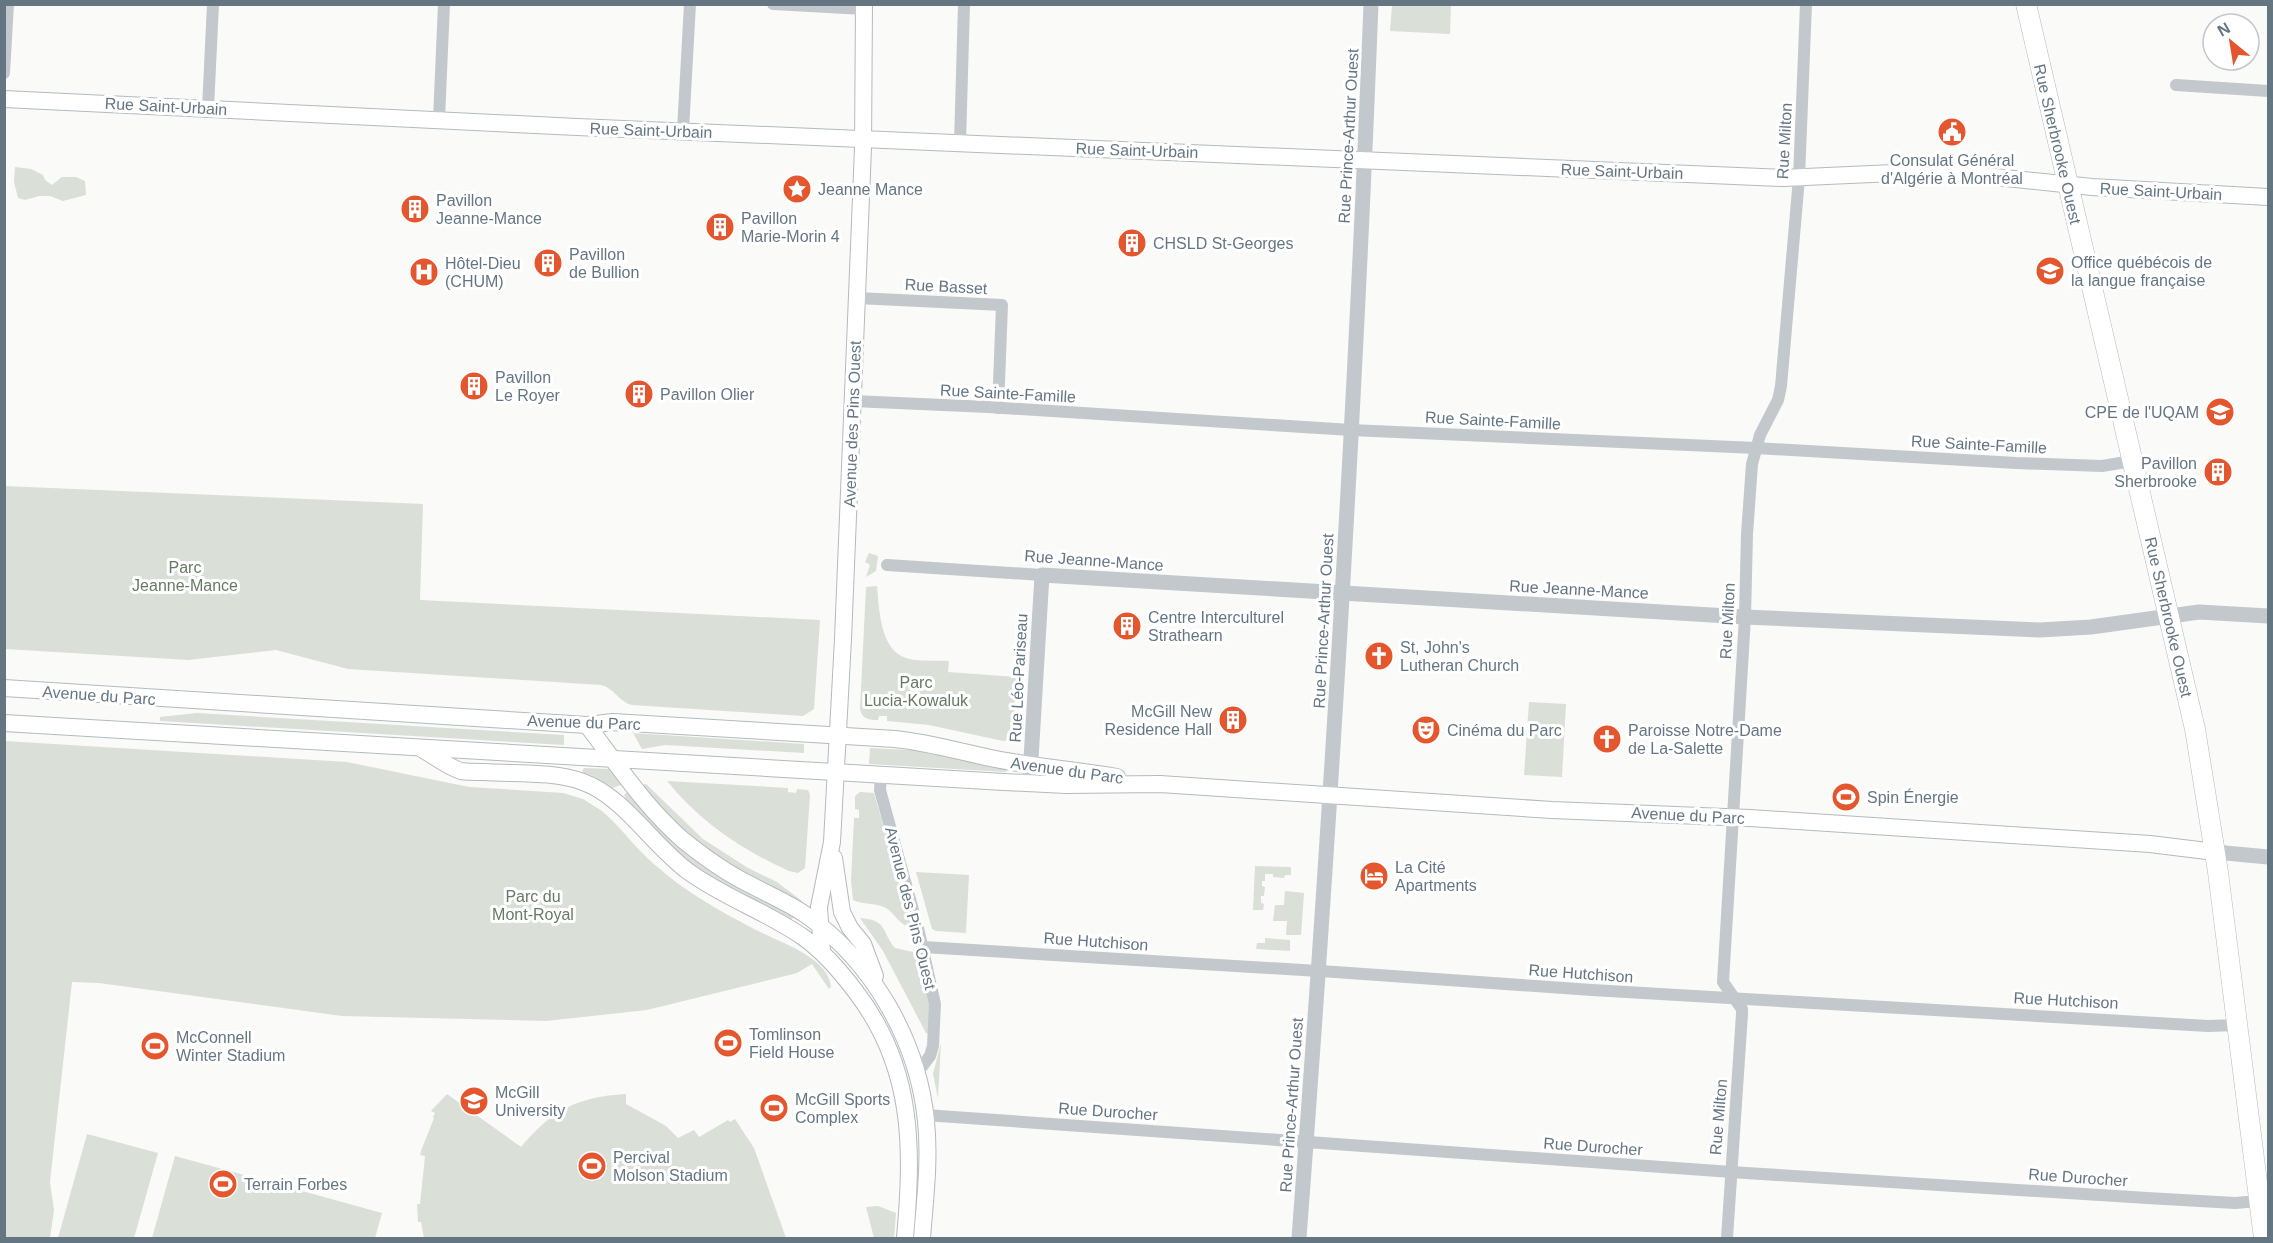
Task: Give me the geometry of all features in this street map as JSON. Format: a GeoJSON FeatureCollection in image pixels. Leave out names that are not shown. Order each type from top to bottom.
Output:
{"type":"FeatureCollection","features":[{"type":"Feature","properties":{"kind":"main road","name":"Rue Sherbrooke Ouest"},"geometry":{"type":"LineString","coordinates":[[2026,4],[2191,709],[2215,852],[2264,1239]]}},
{"type":"Feature","properties":{"kind":"main road","name":"Avenue des Pins Ouest"},"geometry":{"type":"LineString","coordinates":[[822,952],[819,907],[832,842],[853,401],[863,139],[864,7]]}},
{"type":"Feature","properties":{"kind":"main road","name":"Rue Saint-Urbain"},"geometry":{"type":"LineString","coordinates":[[4,99],[863,139],[1799,178],[1938,171],[2068,184],[2268,197]]}},
{"type":"Feature","properties":{"kind":"main road","name":"Avenue du Parc"},"geometry":{"type":"LineString","coordinates":[[4,688],[587,725],[613,722],[916,741],[1011,762],[1160,784]]}},
{"type":"Feature","properties":{"kind":"main road","name":"Avenue du Parc"},"geometry":{"type":"LineString","coordinates":[[4,723],[1066,785],[1160,784],[1552,810],[1732,818],[2150,843],[2215,852]]}},
{"type":"Feature","properties":{"kind":"main road","name":"Avenue des Pins Ouest"},"geometry":{"type":"LineString","coordinates":[[587,725],[658,815],[690,845],[729,873],[788,904],[819,925],[860,966],[883,997]]}},
{"type":"Feature","properties":{"kind":"main road"},"geometry":{"type":"LineString","coordinates":[[418,747],[461,771],[567,777],[601,790],[687,871],[716,890],[796,933],[822,952],[853,987],[870,1011],[888,1046],[900,1078],[906,1106],[910,1151],[905,1239]]}},
{"type":"Feature","properties":{"kind":"main road","name":"Avenue des Pins Ouest"},"geometry":{"type":"LineString","coordinates":[[832,842],[842,912],[850,928],[863,944],[883,997],[903,1035],[917,1073],[925,1115],[927,1170],[922,1239]]}},
{"type":"Feature","properties":{"kind":"street"},"geometry":{"type":"LineString","coordinates":[[4,73],[8,4]]}},
{"type":"Feature","properties":{"kind":"street"},"geometry":{"type":"LineString","coordinates":[[208,108],[213,4]]}},
{"type":"Feature","properties":{"kind":"street"},"geometry":{"type":"LineString","coordinates":[[440,119],[444,4]]}},
{"type":"Feature","properties":{"kind":"street"},"geometry":{"type":"LineString","coordinates":[[683,130],[690,4]]}},
{"type":"Feature","properties":{"kind":"street"},"geometry":{"type":"LineString","coordinates":[[773,4],[864,7]]}},
{"type":"Feature","properties":{"kind":"street"},"geometry":{"type":"LineString","coordinates":[[960,143],[964,4]]}},
{"type":"Feature","properties":{"kind":"street","name":"Rue Prince-Arthur Ouest"},"geometry":{"type":"LineString","coordinates":[[1299,1239],[1331,795],[1352,430],[1371,4]]}},
{"type":"Feature","properties":{"kind":"street","name":"Rue Milton"},"geometry":{"type":"LineString","coordinates":[[1727,1239],[1742,1009],[1723,982],[1745,617],[1747,534],[1752,464],[1760,435],[1778,400],[1781,386],[1799,178],[1806,4]]}},
{"type":"Feature","properties":{"kind":"street"},"geometry":{"type":"LineString","coordinates":[[2176,85],[2268,91]]}},
{"type":"Feature","properties":{"kind":"street","name":"Rue Basset"},"geometry":{"type":"LineString","coordinates":[[857,298],[1002,305],[998,408]]}},
{"type":"Feature","properties":{"kind":"street","name":"Rue Sainte-Famille"},"geometry":{"type":"LineString","coordinates":[[853,401],[1352,430],[1756,448],[2027,464],[2108,466],[2132,461]]}},
{"type":"Feature","properties":{"kind":"street","name":"Rue Jeanne-Mance"},"geometry":{"type":"LineString","coordinates":[[887,565],[1745,617],[2040,630],[2091,627],[2210,612],[2268,616]]}},
{"type":"Feature","properties":{"kind":"street","name":"Rue Léo-Pariseau"},"geometry":{"type":"LineString","coordinates":[[1030,783],[1042,575]]}},
{"type":"Feature","properties":{"kind":"street","name":"Avenue des Pins Ouest"},"geometry":{"type":"LineString","coordinates":[[881,775],[880,790],[923,947],[934,1004],[935,1033],[930,1056],[917,1073]]}},
{"type":"Feature","properties":{"kind":"street"},"geometry":{"type":"LineString","coordinates":[[2215,852],[2268,857]]}},
{"type":"Feature","properties":{"kind":"street","name":"Rue Hutchison"},"geometry":{"type":"LineString","coordinates":[[923,947],[1319,970],[1592,990],[2208,1026],[2237,1025]]}},
{"type":"Feature","properties":{"kind":"street","name":"Rue Durocher"},"geometry":{"type":"LineString","coordinates":[[925,1115],[1730,1172],[2235,1203],[2259,1201]]}},
{"type":"Feature","properties":{"kind":"green space"},"geometry":{"type":"Polygon","coordinates":[[[1392,5],[1451,5],[1450,34],[1390,31],[1392,5]]]}},
{"type":"Feature","properties":{"kind":"green space"},"geometry":{"type":"Polygon","coordinates":[[[15,167],[31,169],[43,175],[45,180],[52,185],[62,177],[76,177],[85,181],[86,195],[63,201],[50,196],[25,200],[18,198],[14,182],[15,167]]]}},
{"type":"Feature","properties":{"kind":"green space","name":"Parc Jeanne-Mance"},"geometry":{"type":"Polygon","coordinates":[[[4,486],[423,504],[420,600],[820,620],[814,709],[803,716],[632,705],[601,685],[348,669],[276,650],[188,660],[5,649],[4,486]]]}},
{"type":"Feature","properties":{"kind":"green space"},"geometry":{"type":"Polygon","coordinates":[[[869,553],[878,556],[876,571],[866,577],[870,565],[865,562],[869,553]]]}},
{"type":"Feature","properties":{"kind":"green space","name":"Parc Lucia-Kowaluk"},"geometry":{"type":"Polygon","coordinates":[[[877,586],[882,627],[886,638],[897,654],[916,660],[949,661],[948,672],[1016,677],[1013,734],[1010,740],[1003,741],[929,725],[887,721],[887,716],[879,716],[878,720],[872,720],[862,715],[860,709],[866,587],[877,586]]]}},
{"type":"Feature","properties":{"kind":"green space"},"geometry":{"type":"Polygon","coordinates":[[[1529,702],[1566,704],[1562,777],[1524,775],[1529,702]]]}},
{"type":"Feature","properties":{"kind":"green space"},"geometry":{"type":"Polygon","coordinates":[[[197,713],[564,735],[564,745],[160,721],[160,717],[197,713]]]}},
{"type":"Feature","properties":{"kind":"green space"},"geometry":{"type":"Polygon","coordinates":[[[633,733],[804,744],[804,753],[665,745],[642,749],[633,733]]]}},
{"type":"Feature","properties":{"kind":"green space","name":"Parc du Mont-Royal"},"geometry":{"type":"Polygon","coordinates":[[[5,741],[347,762],[469,787],[563,793],[583,799],[602,811],[647,858],[689,891],[727,915],[789,945],[812,959],[822,967],[831,987],[829,989],[812,964],[797,973],[647,1010],[546,1021],[342,1016],[99,983],[72,982],[50,1182],[54,1210],[50,1238],[5,1238],[5,741]]]}},
{"type":"Feature","properties":{"kind":"green space"},"geometry":{"type":"Polygon","coordinates":[[[870,748],[913,750],[1006,769],[1006,772],[869,764],[870,748]]]}},
{"type":"Feature","properties":{"kind":"green space"},"geometry":{"type":"Polygon","coordinates":[[[584,768],[611,769],[623,784],[613,788],[582,772],[584,768]]]}},
{"type":"Feature","properties":{"kind":"green space"},"geometry":{"type":"Polygon","coordinates":[[[667,781],[788,788],[788,792],[796,793],[797,789],[808,790],[810,795],[805,868],[798,873],[789,871],[738,844],[693,809],[667,781]]]}},
{"type":"Feature","properties":{"kind":"green space"},"geometry":{"type":"Polygon","coordinates":[[[646,784],[703,839],[748,868],[777,882],[802,901],[801,903],[714,854],[664,810],[642,785],[646,784]]]}},
{"type":"Feature","properties":{"kind":"green space"},"geometry":{"type":"Polygon","coordinates":[[[627,792],[794,916],[791,921],[726,887],[690,863],[629,804],[624,795],[627,792]]]}},
{"type":"Feature","properties":{"kind":"green space"},"geometry":{"type":"Polygon","coordinates":[[[860,792],[874,793],[912,927],[901,922],[886,908],[853,900],[851,880],[854,818],[859,818],[859,810],[855,809],[855,796],[860,792]]]}},
{"type":"Feature","properties":{"kind":"green space"},"geometry":{"type":"Polygon","coordinates":[[[1255,866],[1291,867],[1291,875],[1285,875],[1284,878],[1265,874],[1265,881],[1262,881],[1262,886],[1265,887],[1264,896],[1261,896],[1261,903],[1264,904],[1263,910],[1253,910],[1255,866]]]}},
{"type":"Feature","properties":{"kind":"green space"},"geometry":{"type":"Polygon","coordinates":[[[916,872],[969,875],[966,933],[932,929],[916,872]]]}},
{"type":"Feature","properties":{"kind":"green space"},"geometry":{"type":"Polygon","coordinates":[[[1285,891],[1304,893],[1301,935],[1286,935],[1287,921],[1273,921],[1275,905],[1284,905],[1285,891]]]}},
{"type":"Feature","properties":{"kind":"green space"},"geometry":{"type":"Polygon","coordinates":[[[860,918],[880,924],[895,948],[918,953],[929,1002],[929,1034],[926,1033],[883,951],[860,918]]]}},
{"type":"Feature","properties":{"kind":"green space"},"geometry":{"type":"Polygon","coordinates":[[[1265,938],[1290,940],[1290,951],[1256,949],[1257,943],[1265,943],[1265,938]]]}},
{"type":"Feature","properties":{"kind":"green space"},"geometry":{"type":"Polygon","coordinates":[[[941,1043],[938,1098],[933,1074],[941,1043]]]}},
{"type":"Feature","properties":{"kind":"green space","name":"Percival Molson Stadium"},"geometry":{"type":"Polygon","coordinates":[[[447,1094],[521,1147],[532,1134],[555,1115],[579,1102],[593,1098],[626,1094],[626,1104],[666,1126],[678,1138],[694,1130],[699,1137],[728,1120],[730,1122],[735,1119],[754,1148],[786,1238],[424,1238],[421,1222],[418,1222],[417,1204],[420,1204],[425,1156],[420,1155],[434,1118],[435,1113],[431,1111],[447,1094]]]}},
{"type":"Feature","properties":{"kind":"green space"},"geometry":{"type":"Polygon","coordinates":[[[87,1134],[158,1153],[134,1238],[58,1238],[87,1134]]]}},
{"type":"Feature","properties":{"kind":"green space","name":"Terrain Forbes"},"geometry":{"type":"Polygon","coordinates":[[[175,1156],[382,1213],[375,1238],[152,1238],[175,1156]]]}},
{"type":"Feature","properties":{"kind":"green space"},"geometry":{"type":"Polygon","coordinates":[[[878,1206],[896,1213],[894,1238],[874,1238],[866,1207],[878,1206]]]}},
{"type":"Feature","properties":{"kind":"place","name":"Consulat Général d'Algérie à Montréal"},"geometry":{"type":"Point","coordinates":[1952,132]}},
{"type":"Feature","properties":{"kind":"place","name":"Jeanne Mance"},"geometry":{"type":"Point","coordinates":[797,189]}},
{"type":"Feature","properties":{"kind":"place","name":"Pavillon Jeanne-Mance"},"geometry":{"type":"Point","coordinates":[415,209]}},
{"type":"Feature","properties":{"kind":"place","name":"Pavillon Marie-Morin 4"},"geometry":{"type":"Point","coordinates":[720,227]}},
{"type":"Feature","properties":{"kind":"place","name":"CHSLD St-Georges"},"geometry":{"type":"Point","coordinates":[1132,243]}},
{"type":"Feature","properties":{"kind":"place","name":"Pavillon de Bullion"},"geometry":{"type":"Point","coordinates":[548,263]}},
{"type":"Feature","properties":{"kind":"place","name":"Office québécois de la langue française"},"geometry":{"type":"Point","coordinates":[2050,271]}},
{"type":"Feature","properties":{"kind":"place","name":"Hôtel-Dieu (CHUM)"},"geometry":{"type":"Point","coordinates":[424,272]}},
{"type":"Feature","properties":{"kind":"place","name":"Pavillon Le Royer"},"geometry":{"type":"Point","coordinates":[474,386]}},
{"type":"Feature","properties":{"kind":"place","name":"Pavillon Olier"},"geometry":{"type":"Point","coordinates":[639,394]}},
{"type":"Feature","properties":{"kind":"place","name":"CPE de l'UQAM"},"geometry":{"type":"Point","coordinates":[2220,412]}},
{"type":"Feature","properties":{"kind":"place","name":"Pavillon Sherbrooke"},"geometry":{"type":"Point","coordinates":[2218,472]}},
{"type":"Feature","properties":{"kind":"place","name":"Centre Interculturel Strathearn"},"geometry":{"type":"Point","coordinates":[1127,626]}},
{"type":"Feature","properties":{"kind":"place","name":"St, John's Lutheran Church"},"geometry":{"type":"Point","coordinates":[1379,656]}},
{"type":"Feature","properties":{"kind":"place","name":"McGill New Residence Hall"},"geometry":{"type":"Point","coordinates":[1233,720]}},
{"type":"Feature","properties":{"kind":"place","name":"Cinéma du Parc"},"geometry":{"type":"Point","coordinates":[1426,730]}},
{"type":"Feature","properties":{"kind":"place","name":"Paroisse Notre-Dame de La-Salette"},"geometry":{"type":"Point","coordinates":[1607,739]}},
{"type":"Feature","properties":{"kind":"place","name":"Spin Énergie"},"geometry":{"type":"Point","coordinates":[1846,797]}},
{"type":"Feature","properties":{"kind":"place","name":"La Cité Apartments"},"geometry":{"type":"Point","coordinates":[1374,876]}},
{"type":"Feature","properties":{"kind":"place","name":"Tomlinson Field House"},"geometry":{"type":"Point","coordinates":[728,1043]}},
{"type":"Feature","properties":{"kind":"place","name":"McConnell Winter Stadium"},"geometry":{"type":"Point","coordinates":[155,1046]}},
{"type":"Feature","properties":{"kind":"place","name":"McGill University"},"geometry":{"type":"Point","coordinates":[474,1101]}},
{"type":"Feature","properties":{"kind":"place","name":"McGill Sports Complex"},"geometry":{"type":"Point","coordinates":[774,1108]}},
{"type":"Feature","properties":{"kind":"place","name":"Percival Molson Stadium"},"geometry":{"type":"Point","coordinates":[592,1166]}},
{"type":"Feature","properties":{"kind":"place","name":"Terrain Forbes"},"geometry":{"type":"Point","coordinates":[223,1184]}}]}
